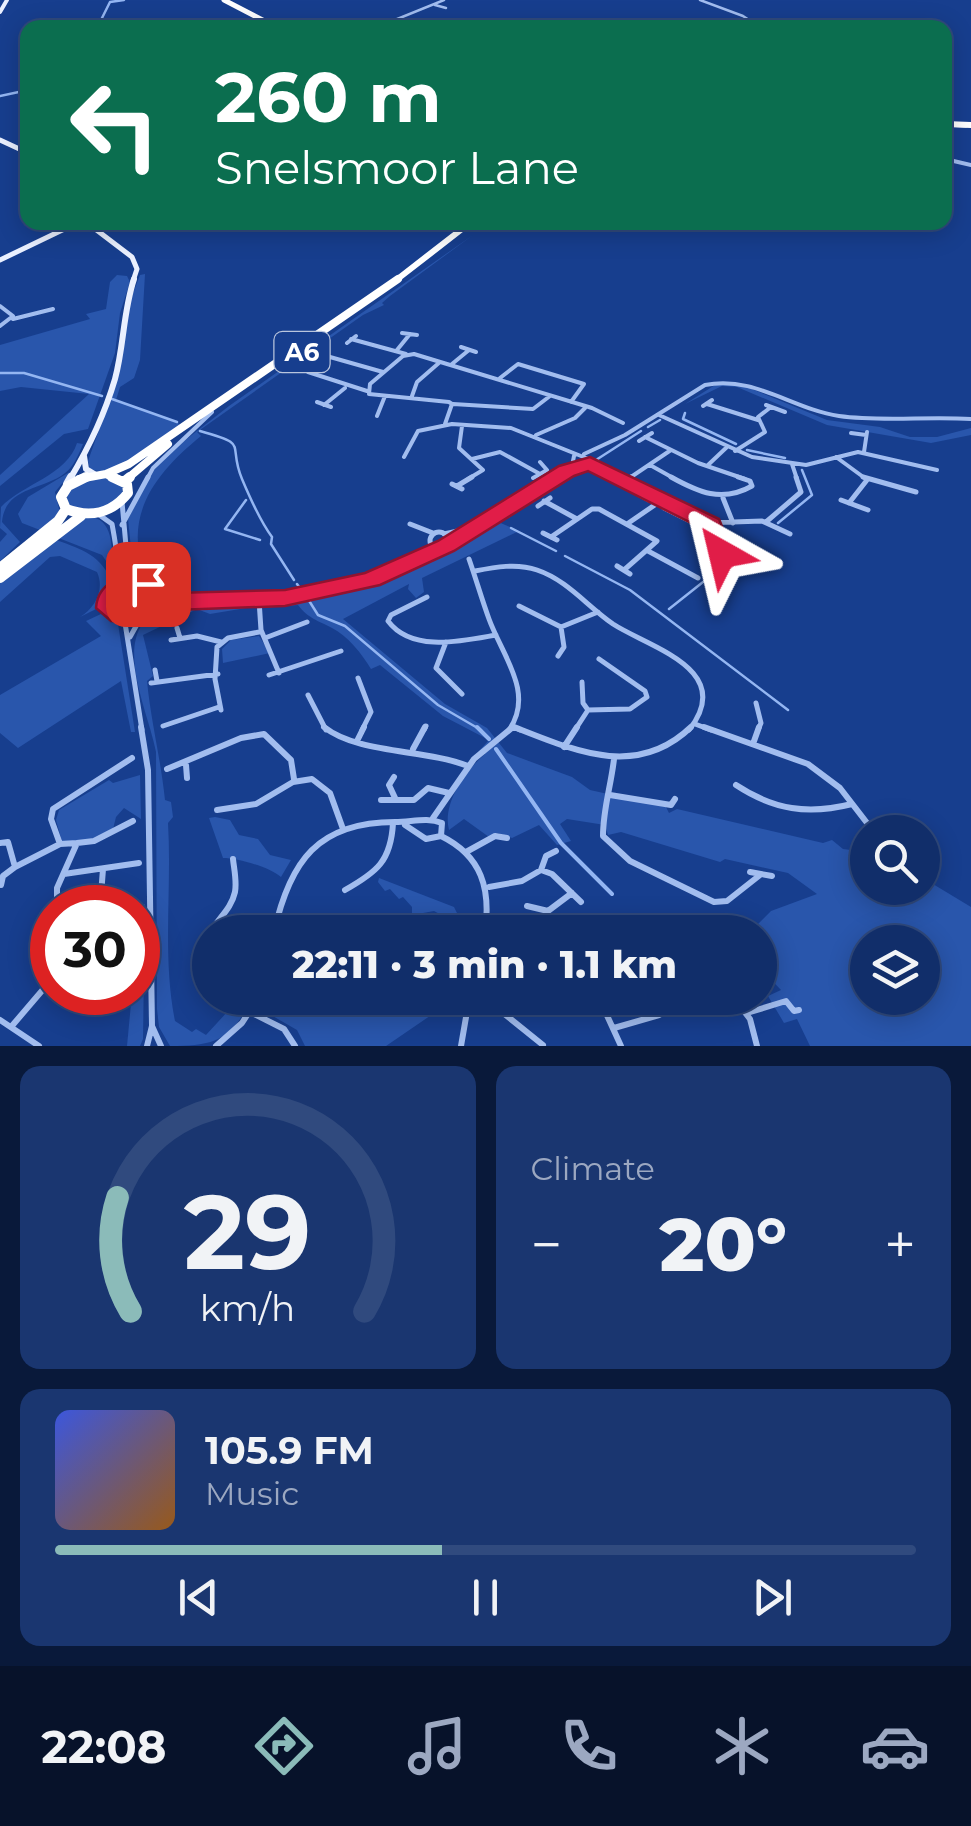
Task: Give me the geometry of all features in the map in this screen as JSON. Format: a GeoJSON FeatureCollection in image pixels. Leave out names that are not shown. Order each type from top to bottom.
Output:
{"type":"FeatureCollection","features":[{"type":"Feature","properties":{"kind":"highway"},"geometry":{"type":"LineString","coordinates":[[221,0],[255,20]]}},
{"type":"Feature","properties":{"kind":"highway"},"geometry":{"type":"LineString","coordinates":[[221,0],[262,20]]}},
{"type":"Feature","properties":{"kind":"highway","name":"A6"},"geometry":{"type":"LineString","coordinates":[[101,475],[129,464],[336,323],[460,230]]}},
{"type":"Feature","properties":{"kind":"highway","name":"A6"},"geometry":{"type":"LineString","coordinates":[[125,482],[146,460],[392,290],[470,230]]}},
{"type":"Feature","properties":{"kind":"highway"},"geometry":{"type":"LineString","coordinates":[[101,475],[125,482],[128,494],[122,502],[98,514],[66,509],[61,498],[65,488],[101,475]]}},
{"type":"Feature","properties":{"kind":"highway"},"geometry":{"type":"LineString","coordinates":[[56,528],[66,509]]}},
{"type":"Feature","properties":{"kind":"highway"},"geometry":{"type":"LineString","coordinates":[[0,568],[56,528],[84,514]]}},
{"type":"Feature","properties":{"kind":"highway"},"geometry":{"type":"LineString","coordinates":[[0,578],[39,541]]}},
{"type":"Feature","properties":{"kind":"main road"},"geometry":{"type":"LineString","coordinates":[[0,12],[7,0]]}},
{"type":"Feature","properties":{"kind":"main road"},"geometry":{"type":"LineString","coordinates":[[0,260],[64,230]]}},
{"type":"Feature","properties":{"kind":"main road"},"geometry":{"type":"LineString","coordinates":[[65,488],[84,456],[115,378],[125,305],[137,269],[132,256],[94,230]]}},
{"type":"Feature","properties":{"kind":"main road"},"geometry":{"type":"LineString","coordinates":[[84,456],[86,470],[101,475]]}},
{"type":"Feature","properties":{"kind":"street"},"geometry":{"type":"LineString","coordinates":[[395,20],[440,0]]}},
{"type":"Feature","properties":{"kind":"street"},"geometry":{"type":"LineString","coordinates":[[700,0],[743,20]]}},
{"type":"Feature","properties":{"kind":"street"},"geometry":{"type":"LineString","coordinates":[[432,4],[446,8]]}},
{"type":"Feature","properties":{"kind":"street"},"geometry":{"type":"LineString","coordinates":[[0,306],[10,311],[12,318]]}},
{"type":"Feature","properties":{"kind":"street"},"geometry":{"type":"LineString","coordinates":[[0,326],[12,318],[53,309]]}},
{"type":"Feature","properties":{"kind":"street"},"geometry":{"type":"LineString","coordinates":[[397,350],[414,334],[402,332]]}},
{"type":"Feature","properties":{"kind":"street"},"geometry":{"type":"LineString","coordinates":[[351,339],[500,378],[625,421],[616,427]]}},
{"type":"Feature","properties":{"kind":"street"},"geometry":{"type":"LineString","coordinates":[[451,365],[472,351],[461,348]]}},
{"type":"Feature","properties":{"kind":"street"},"geometry":{"type":"LineString","coordinates":[[366,391],[407,354]]}},
{"type":"Feature","properties":{"kind":"street"},"geometry":{"type":"LineString","coordinates":[[383,372],[330,356],[308,371],[346,387],[452,404],[533,408],[550,396]]}},
{"type":"Feature","properties":{"kind":"street"},"geometry":{"type":"LineString","coordinates":[[412,396],[417,382],[440,362]]}},
{"type":"Feature","properties":{"kind":"street"},"geometry":{"type":"LineString","coordinates":[[500,378],[518,364],[584,384],[571,402]]}},
{"type":"Feature","properties":{"kind":"street"},"geometry":{"type":"LineString","coordinates":[[566,471],[573,459],[598,450],[705,384],[732,381],[834,415],[971,420]]}},
{"type":"Feature","properties":{"kind":"street"},"geometry":{"type":"LineString","coordinates":[[331,407],[320,403],[346,387]]}},
{"type":"Feature","properties":{"kind":"street"},"geometry":{"type":"LineString","coordinates":[[377,416],[385,395]]}},
{"type":"Feature","properties":{"kind":"street"},"geometry":{"type":"LineString","coordinates":[[707,403],[758,420],[766,432],[735,452]]}},
{"type":"Feature","properties":{"kind":"street"},"geometry":{"type":"LineString","coordinates":[[445,424],[452,404]]}},
{"type":"Feature","properties":{"kind":"street"},"geometry":{"type":"LineString","coordinates":[[758,420],[768,406],[784,412]]}},
{"type":"Feature","properties":{"kind":"street"},"geometry":{"type":"LineString","coordinates":[[535,436],[575,418],[585,408]]}},
{"type":"Feature","properties":{"kind":"street"},"geometry":{"type":"LineString","coordinates":[[122,525],[153,468],[212,412]]}},
{"type":"Feature","properties":{"kind":"street"},"geometry":{"type":"LineString","coordinates":[[659,414],[735,452],[792,464],[864,452],[934,467]]}},
{"type":"Feature","properties":{"kind":"street"},"geometry":{"type":"LineString","coordinates":[[404,457],[418,431],[445,424],[516,428],[711,524],[766,522],[790,534]]}},
{"type":"Feature","properties":{"kind":"street"},"geometry":{"type":"LineString","coordinates":[[457,486],[482,471],[458,448],[462,426]]}},
{"type":"Feature","properties":{"kind":"street"},"geometry":{"type":"LineString","coordinates":[[650,465],[712,496],[739,496],[752,484],[642,439],[652,432]]}},
{"type":"Feature","properties":{"kind":"street"},"geometry":{"type":"LineString","coordinates":[[851,433],[867,434],[864,452]]}},
{"type":"Feature","properties":{"kind":"street"},"geometry":{"type":"LineString","coordinates":[[708,465],[727,447]]}},
{"type":"Feature","properties":{"kind":"street"},"geometry":{"type":"LineString","coordinates":[[120,615],[194,600],[259,600],[354,584],[443,547],[566,471],[588,462],[598,450]]}},
{"type":"Feature","properties":{"kind":"street"},"geometry":{"type":"LineString","coordinates":[[625,481],[671,450]]}},
{"type":"Feature","properties":{"kind":"street"},"geometry":{"type":"LineString","coordinates":[[472,459],[500,452],[542,472]]}},
{"type":"Feature","properties":{"kind":"street"},"geometry":{"type":"LineString","coordinates":[[584,454],[588,462]]}},
{"type":"Feature","properties":{"kind":"street"},"geometry":{"type":"LineString","coordinates":[[836,457],[867,480],[917,492]]}},
{"type":"Feature","properties":{"kind":"street"},"geometry":{"type":"LineString","coordinates":[[533,478],[548,468],[540,462]]}},
{"type":"Feature","properties":{"kind":"street"},"geometry":{"type":"LineString","coordinates":[[766,522],[801,492],[792,464]]}},
{"type":"Feature","properties":{"kind":"street"},"geometry":{"type":"LineString","coordinates":[[849,503],[867,480]]}},
{"type":"Feature","properties":{"kind":"street"},"geometry":{"type":"LineString","coordinates":[[723,498],[734,522]]}},
{"type":"Feature","properties":{"kind":"street"},"geometry":{"type":"LineString","coordinates":[[538,506],[547,500],[576,520]]}},
{"type":"Feature","properties":{"kind":"street"},"geometry":{"type":"LineString","coordinates":[[627,524],[662,500]]}},
{"type":"Feature","properties":{"kind":"street"},"geometry":{"type":"LineString","coordinates":[[841,500],[868,510]]}},
{"type":"Feature","properties":{"kind":"street"},"geometry":{"type":"LineString","coordinates":[[122,502],[128,568],[137,582],[194,600]]}},
{"type":"Feature","properties":{"kind":"street"},"geometry":{"type":"LineString","coordinates":[[543,533],[554,538],[596,508],[656,540],[624,570]]}},
{"type":"Feature","properties":{"kind":"street"},"geometry":{"type":"LineString","coordinates":[[98,514],[109,520],[113,529],[119,576],[108,606],[120,615],[128,640],[149,792],[152,1026],[147,1046]]}},
{"type":"Feature","properties":{"kind":"street"},"geometry":{"type":"LineString","coordinates":[[410,524],[450,541]]}},
{"type":"Feature","properties":{"kind":"street"},"geometry":{"type":"LineString","coordinates":[[711,524],[720,558]]}},
{"type":"Feature","properties":{"kind":"street"},"geometry":{"type":"LineString","coordinates":[[421,558],[428,540],[475,527]]}},
{"type":"Feature","properties":{"kind":"street"},"geometry":{"type":"LineString","coordinates":[[419,529],[428,540],[443,547]]}},
{"type":"Feature","properties":{"kind":"street"},"geometry":{"type":"LineString","coordinates":[[648,551],[698,578]]}},
{"type":"Feature","properties":{"kind":"street"},"geometry":{"type":"LineString","coordinates":[[417,830],[434,818],[468,766],[512,727],[520,699],[518,682],[496,635],[469,559]]}},
{"type":"Feature","properties":{"kind":"street"},"geometry":{"type":"LineString","coordinates":[[475,571],[513,566],[540,571],[565,584],[616,626],[674,654],[689,668],[702,700],[694,724],[662,750],[640,758],[614,760],[564,748],[512,727]]}},
{"type":"Feature","properties":{"kind":"street"},"geometry":{"type":"LineString","coordinates":[[114,591],[137,582]]}},
{"type":"Feature","properties":{"kind":"street"},"geometry":{"type":"LineString","coordinates":[[128,640],[158,598],[157,590]]}},
{"type":"Feature","properties":{"kind":"street"},"geometry":{"type":"LineString","coordinates":[[427,597],[391,615],[389,624],[400,634],[446,642],[496,635]]}},
{"type":"Feature","properties":{"kind":"street"},"geometry":{"type":"LineString","coordinates":[[259,600],[262,635],[279,673]]}},
{"type":"Feature","properties":{"kind":"street"},"geometry":{"type":"LineString","coordinates":[[519,606],[561,627],[598,612]]}},
{"type":"Feature","properties":{"kind":"street"},"geometry":{"type":"LineString","coordinates":[[171,640],[208,637],[221,642],[307,622]]}},
{"type":"Feature","properties":{"kind":"street"},"geometry":{"type":"LineString","coordinates":[[558,656],[564,647],[561,627]]}},
{"type":"Feature","properties":{"kind":"street"},"geometry":{"type":"LineString","coordinates":[[177,628],[180,638]]}},
{"type":"Feature","properties":{"kind":"street"},"geometry":{"type":"LineString","coordinates":[[163,726],[220,709],[214,688],[218,674],[215,654],[221,642]]}},
{"type":"Feature","properties":{"kind":"street"},"geometry":{"type":"LineString","coordinates":[[446,642],[436,668],[462,694]]}},
{"type":"Feature","properties":{"kind":"street"},"geometry":{"type":"LineString","coordinates":[[268,676],[341,651]]}},
{"type":"Feature","properties":{"kind":"street"},"geometry":{"type":"LineString","coordinates":[[588,710],[630,709],[647,697],[645,691],[622,678],[614,666],[599,659]]}},
{"type":"Feature","properties":{"kind":"street"},"geometry":{"type":"LineString","coordinates":[[155,670],[154,682],[218,674]]}},
{"type":"Feature","properties":{"kind":"street"},"geometry":{"type":"LineString","coordinates":[[357,741],[371,712],[368,690],[358,678]]}},
{"type":"Feature","properties":{"kind":"street"},"geometry":{"type":"LineString","coordinates":[[564,748],[588,710],[582,682]]}},
{"type":"Feature","properties":{"kind":"street"},"geometry":{"type":"LineString","coordinates":[[583,691],[593,690]]}},
{"type":"Feature","properties":{"kind":"street"},"geometry":{"type":"LineString","coordinates":[[313,698],[321,724],[336,737],[437,753],[468,766]]}},
{"type":"Feature","properties":{"kind":"street"},"geometry":{"type":"LineString","coordinates":[[753,744],[761,723],[756,703]]}},
{"type":"Feature","properties":{"kind":"street"},"geometry":{"type":"LineString","coordinates":[[312,727],[321,724]]}},
{"type":"Feature","properties":{"kind":"street"},"geometry":{"type":"LineString","coordinates":[[694,724],[785,752],[813,766],[841,789],[861,815]]}},
{"type":"Feature","properties":{"kind":"street"},"geometry":{"type":"LineString","coordinates":[[413,749],[426,726]]}},
{"type":"Feature","properties":{"kind":"street"},"geometry":{"type":"LineString","coordinates":[[167,769],[186,766],[231,741],[255,734],[268,735],[291,760],[294,779]]}},
{"type":"Feature","properties":{"kind":"street"},"geometry":{"type":"LineString","coordinates":[[60,844],[51,820],[53,809],[132,758]]}},
{"type":"Feature","properties":{"kind":"street"},"geometry":{"type":"LineString","coordinates":[[614,760],[610,795],[603,810],[603,836],[630,860],[714,902],[727,900],[760,875]]}},
{"type":"Feature","properties":{"kind":"street"},"geometry":{"type":"LineString","coordinates":[[186,766],[186,778]]}},
{"type":"Feature","properties":{"kind":"street"},"geometry":{"type":"LineString","coordinates":[[394,777],[390,785],[396,800]]}},
{"type":"Feature","properties":{"kind":"street"},"geometry":{"type":"LineString","coordinates":[[217,810],[253,805],[294,779],[310,779],[328,790],[343,829]]}},
{"type":"Feature","properties":{"kind":"street"},"geometry":{"type":"LineString","coordinates":[[736,785],[772,804],[802,813],[852,804]]}},
{"type":"Feature","properties":{"kind":"street"},"geometry":{"type":"LineString","coordinates":[[381,800],[414,800],[428,788],[449,793]]}},
{"type":"Feature","properties":{"kind":"street"},"geometry":{"type":"LineString","coordinates":[[610,795],[672,805]]}},
{"type":"Feature","properties":{"kind":"street"},"geometry":{"type":"LineString","coordinates":[[277,915],[293,868],[316,844],[343,829],[434,818]]}},
{"type":"Feature","properties":{"kind":"street"},"geometry":{"type":"LineString","coordinates":[[434,818],[444,830],[441,836]]}},
{"type":"Feature","properties":{"kind":"street"},"geometry":{"type":"LineString","coordinates":[[1,885],[3,876],[15,866],[60,844],[94,841],[133,822]]}},
{"type":"Feature","properties":{"kind":"street"},"geometry":{"type":"LineString","coordinates":[[398,823],[417,830],[426,839],[441,836],[466,852],[488,887],[486,915]]}},
{"type":"Feature","properties":{"kind":"street"},"geometry":{"type":"LineString","coordinates":[[345,890],[386,865],[398,823]]}},
{"type":"Feature","properties":{"kind":"street"},"geometry":{"type":"LineString","coordinates":[[466,852],[495,836],[508,838]]}},
{"type":"Feature","properties":{"kind":"street"},"geometry":{"type":"LineString","coordinates":[[0,843],[8,842],[15,866]]}},
{"type":"Feature","properties":{"kind":"street"},"geometry":{"type":"LineString","coordinates":[[60,885],[77,844]]}},
{"type":"Feature","properties":{"kind":"street"},"geometry":{"type":"LineString","coordinates":[[488,887],[522,881],[541,870],[546,856],[556,851]]}},
{"type":"Feature","properties":{"kind":"street"},"geometry":{"type":"LineString","coordinates":[[220,915],[233,897],[238,869],[233,858]]}},
{"type":"Feature","properties":{"kind":"street"},"geometry":{"type":"LineString","coordinates":[[62,875],[139,863]]}},
{"type":"Feature","properties":{"kind":"street"},"geometry":{"type":"LineString","coordinates":[[102,885],[103,867]]}},
{"type":"Feature","properties":{"kind":"street"},"geometry":{"type":"LineString","coordinates":[[541,870],[582,902]]}},
{"type":"Feature","properties":{"kind":"street"},"geometry":{"type":"LineString","coordinates":[[750,872],[772,876]]}},
{"type":"Feature","properties":{"kind":"street"},"geometry":{"type":"LineString","coordinates":[[527,906],[548,912],[572,893]]}},
{"type":"Feature","properties":{"kind":"street"},"geometry":{"type":"LineString","coordinates":[[777,1005],[786,1002],[800,1010]]}},
{"type":"Feature","properties":{"kind":"street"},"geometry":{"type":"LineString","coordinates":[[12,1028],[30,1006]]}},
{"type":"Feature","properties":{"kind":"street"},"geometry":{"type":"LineString","coordinates":[[216,1046],[247,1015]]}},
{"type":"Feature","properties":{"kind":"street"},"geometry":{"type":"LineString","coordinates":[[256,1015],[284,1029],[295,1046]]}},
{"type":"Feature","properties":{"kind":"street"},"geometry":{"type":"LineString","coordinates":[[462,1046],[467,1015]]}},
{"type":"Feature","properties":{"kind":"street"},"geometry":{"type":"LineString","coordinates":[[509,1015],[536,1033],[543,1044]]}},
{"type":"Feature","properties":{"kind":"street"},"geometry":{"type":"LineString","coordinates":[[608,1015],[621,1046]]}},
{"type":"Feature","properties":{"kind":"street"},"geometry":{"type":"LineString","coordinates":[[614,1028],[650,1015]]}},
{"type":"Feature","properties":{"kind":"street"},"geometry":{"type":"LineString","coordinates":[[748,1015],[756,1046]]}},
{"type":"Feature","properties":{"kind":"street"},"geometry":{"type":"LineString","coordinates":[[0,1020],[38,1046]]}},
{"type":"Feature","properties":{"kind":"street"},"geometry":{"type":"LineString","coordinates":[[152,1026],[160,1046]]}},
{"type":"Feature","properties":{"kind":"shaded area"},"geometry":{"type":"Polygon","coordinates":[[[473,235],[390,296],[384,305],[363,315],[197,432],[201,436],[171,464],[148,495],[138,530],[144,571],[178,589],[203,593],[199,599],[164,592],[155,583],[138,577],[133,568],[128,519],[151,473],[174,449],[229,406],[473,235]]]}},
{"type":"Feature","properties":{"kind":"shaded area"},"geometry":{"type":"Polygon","coordinates":[[[145,274],[140,360],[134,378],[120,387],[116,400],[180,424],[126,464],[102,471],[90,469],[88,461],[119,373],[130,301],[140,275],[145,274]]]}},
{"type":"Feature","properties":{"kind":"shaded area"},"geometry":{"type":"Polygon","coordinates":[[[117,275],[127,276],[130,282],[120,313],[115,353],[88,429],[64,434],[0,486],[0,475],[89,394],[21,387],[0,391],[0,345],[90,319],[86,314],[106,309],[110,282],[117,275]]]}},
{"type":"Feature","properties":{"kind":"shaded area"},"geometry":{"type":"Polygon","coordinates":[[[715,385],[742,385],[827,420],[880,427],[910,437],[937,437],[971,428],[971,435],[931,443],[827,425],[737,387],[722,386],[685,404],[715,385]]]}},
{"type":"Feature","properties":{"kind":"shaded area"},"geometry":{"type":"Polygon","coordinates":[[[77,443],[83,444],[65,473],[9,503],[2,522],[20,542],[0,561],[0,542],[7,534],[0,528],[1,507],[64,463],[77,443]]]}},
{"type":"Feature","properties":{"kind":"shaded area"},"geometry":{"type":"Polygon","coordinates":[[[73,470],[55,492],[60,513],[40,530],[22,523],[18,514],[28,497],[73,470]]]}},
{"type":"Feature","properties":{"kind":"shaded area"},"geometry":{"type":"Polygon","coordinates":[[[107,477],[122,484],[123,495],[105,508],[75,510],[66,502],[76,485],[107,477]]]}},
{"type":"Feature","properties":{"kind":"shaded area"},"geometry":{"type":"Polygon","coordinates":[[[93,517],[108,531],[113,571],[102,555],[56,537],[83,518],[93,517]]]}},
{"type":"Feature","properties":{"kind":"shaded area"},"geometry":{"type":"Polygon","coordinates":[[[496,521],[519,531],[422,578],[424,592],[416,598],[408,589],[409,584],[343,619],[445,704],[487,728],[507,753],[572,777],[590,790],[666,807],[669,813],[677,809],[823,843],[832,840],[850,850],[850,905],[940,905],[940,888],[971,907],[971,1046],[810,1046],[797,1019],[784,1023],[777,1011],[777,992],[781,990],[777,986],[777,915],[767,915],[817,894],[788,873],[725,859],[720,862],[621,832],[608,835],[605,825],[567,819],[560,824],[571,841],[557,845],[539,825],[512,838],[498,833],[489,837],[464,819],[449,830],[452,799],[470,769],[485,754],[478,752],[489,740],[443,716],[380,665],[371,669],[344,636],[298,605],[265,608],[270,603],[343,589],[422,561],[427,563],[459,548],[496,521]]]}},
{"type":"Feature","properties":{"kind":"shaded area"},"geometry":{"type":"Polygon","coordinates":[[[54,539],[86,552],[105,570],[110,578],[98,608],[80,617],[97,598],[97,572],[60,556],[50,557],[0,602],[0,581],[54,539]]]}},
{"type":"Feature","properties":{"kind":"shaded area"},"geometry":{"type":"Polygon","coordinates":[[[178,603],[252,607],[210,614],[197,609],[143,635],[153,676],[147,681],[165,800],[171,802],[173,817],[168,823],[168,947],[175,1021],[192,1032],[196,1029],[206,1035],[224,1015],[243,1015],[220,1038],[170,1046],[159,1027],[158,1015],[160,885],[157,885],[156,752],[135,666],[135,645],[141,626],[155,612],[178,603]]]}},
{"type":"Feature","properties":{"kind":"shaded area"},"geometry":{"type":"Polygon","coordinates":[[[101,614],[118,624],[135,732],[131,732],[121,681],[18,748],[0,733],[0,695],[101,636],[86,621],[101,614]]]}},
{"type":"Feature","properties":{"kind":"shaded area"},"geometry":{"type":"Polygon","coordinates":[[[259,636],[270,653],[223,663],[222,649],[231,640],[259,636]]]}},
{"type":"Feature","properties":{"kind":"shaded area"},"geometry":{"type":"Polygon","coordinates":[[[140,775],[141,819],[124,808],[113,829],[95,839],[62,842],[56,820],[59,810],[109,780],[113,783],[140,775]]]}},
{"type":"Feature","properties":{"kind":"shaded area"},"geometry":{"type":"Polygon","coordinates":[[[209,818],[230,820],[239,835],[258,839],[270,855],[291,860],[281,877],[253,864],[223,858],[209,818]]]}},
{"type":"Feature","properties":{"kind":"shaded area"},"geometry":{"type":"Polygon","coordinates":[[[379,878],[454,907],[457,913],[442,915],[434,911],[412,915],[412,907],[403,897],[399,899],[390,889],[385,891],[379,878]]]}},
{"type":"Feature","properties":{"kind":"shaded area"},"geometry":{"type":"Polygon","coordinates":[[[130,1015],[143,1015],[140,1046],[127,1046],[130,1015]]]}},
{"type":"Feature","properties":{"kind":"shaded area"},"geometry":{"type":"Polygon","coordinates":[[[271,1015],[431,1015],[386,1046],[305,1046],[297,1030],[271,1015]]]}},
{"type":"Feature","properties":{"kind":"waterway"},"geometry":{"type":"LineString","coordinates":[[101,20],[110,2],[124,0]]}},
{"type":"Feature","properties":{"kind":"waterway"},"geometry":{"type":"LineString","coordinates":[[0,96],[20,92]]}},
{"type":"Feature","properties":{"kind":"waterway"},"geometry":{"type":"LineString","coordinates":[[0,373],[24,373],[102,396]]}},
{"type":"Feature","properties":{"kind":"waterway"},"geometry":{"type":"LineString","coordinates":[[112,399],[177,422]]}},
{"type":"Feature","properties":{"kind":"waterway"},"geometry":{"type":"LineString","coordinates":[[685,413],[683,419],[736,444]]}},
{"type":"Feature","properties":{"kind":"waterway"},"geometry":{"type":"LineString","coordinates":[[648,427],[660,420]]}},
{"type":"Feature","properties":{"kind":"waterway"},"geometry":{"type":"LineString","coordinates":[[200,431],[232,443],[248,494],[272,537],[271,544],[294,580]]}},
{"type":"Feature","properties":{"kind":"waterway"},"geometry":{"type":"LineString","coordinates":[[596,460],[641,431]]}},
{"type":"Feature","properties":{"kind":"waterway"},"geometry":{"type":"LineString","coordinates":[[747,450],[785,458]]}},
{"type":"Feature","properties":{"kind":"waterway"},"geometry":{"type":"LineString","coordinates":[[515,512],[584,469]]}},
{"type":"Feature","properties":{"kind":"waterway"},"geometry":{"type":"LineString","coordinates":[[778,523],[812,495],[802,470]]}},
{"type":"Feature","properties":{"kind":"waterway"},"geometry":{"type":"LineString","coordinates":[[498,507],[557,471]]}},
{"type":"Feature","properties":{"kind":"waterway"},"geometry":{"type":"LineString","coordinates":[[617,484],[648,501]]}},
{"type":"Feature","properties":{"kind":"waterway"},"geometry":{"type":"LineString","coordinates":[[246,500],[225,529],[260,540]]}},
{"type":"Feature","properties":{"kind":"waterway"},"geometry":{"type":"LineString","coordinates":[[663,509],[691,523]]}},
{"type":"Feature","properties":{"kind":"waterway"},"geometry":{"type":"LineString","coordinates":[[498,521],[509,516]]}},
{"type":"Feature","properties":{"kind":"waterway"},"geometry":{"type":"LineString","coordinates":[[697,526],[705,529]]}},
{"type":"Feature","properties":{"kind":"waterway"},"geometry":{"type":"LineString","coordinates":[[511,528],[556,551]]}},
{"type":"Feature","properties":{"kind":"waterway"},"geometry":{"type":"LineString","coordinates":[[669,609],[727,563],[725,532],[720,531]]}},
{"type":"Feature","properties":{"kind":"waterway"},"geometry":{"type":"LineString","coordinates":[[565,556],[630,590],[788,710]]}},
{"type":"Feature","properties":{"kind":"waterway"},"geometry":{"type":"LineString","coordinates":[[297,584],[302,591]]}},
{"type":"Feature","properties":{"kind":"waterway"},"geometry":{"type":"LineString","coordinates":[[308,599],[318,615],[345,626],[438,705],[479,729]]}},
{"type":"Feature","properties":{"kind":"waterway"},"geometry":{"type":"LineString","coordinates":[[479,729],[489,739]]}},
{"type":"Feature","properties":{"kind":"waterway"},"geometry":{"type":"LineString","coordinates":[[496,749],[561,843],[612,894]]}},
{"type":"Feature","properties":{"kind":"route"},"geometry":{"type":"LineString","coordinates":[[148,584],[137,582],[119,587],[109,596],[109,608],[128,616],[158,604],[285,598],[371,580],[446,546],[566,471],[590,463],[711,524],[722,554]]}}]}
